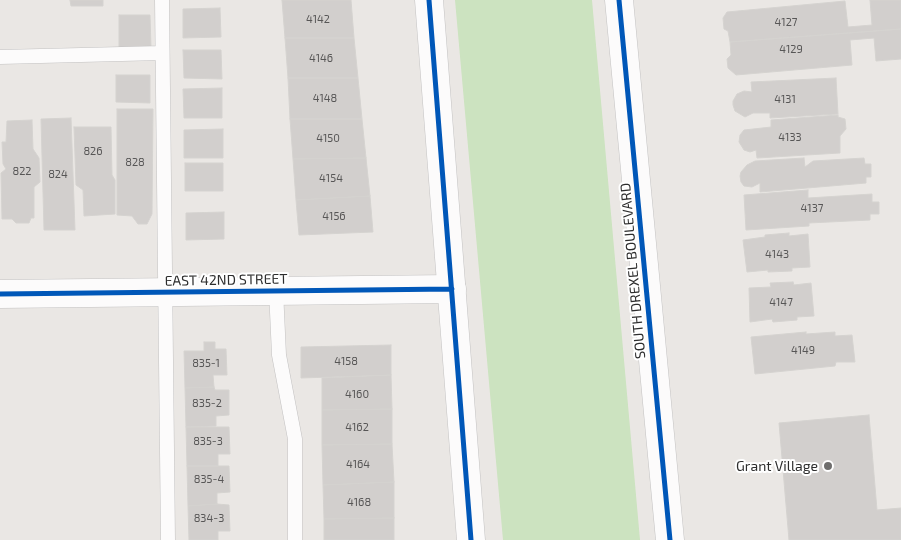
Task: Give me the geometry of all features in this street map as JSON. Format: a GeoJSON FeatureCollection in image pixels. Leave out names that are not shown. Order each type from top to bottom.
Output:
{"type":"FeatureCollection","features":[{"type":"Feature","properties":{"kind":"street"},"geometry":{"type":"LineString","coordinates":[[429,0],[471,540]]}},
{"type":"Feature","properties":{"kind":"street","name":"SOUTH DREXEL BOULEVARD"},"geometry":{"type":"LineString","coordinates":[[619,0],[670,540]]}},
{"type":"Feature","properties":{"kind":"street","name":"EAST 42ND STREET"},"geometry":{"type":"LineString","coordinates":[[0,294],[452,289]]}},
{"type":"Feature","properties":{"kind":"lane"},"geometry":{"type":"LineString","coordinates":[[162,0],[168,540]]}},
{"type":"Feature","properties":{"kind":"lane"},"geometry":{"type":"LineString","coordinates":[[0,57],[162,54]]}},
{"type":"Feature","properties":{"kind":"lane"},"geometry":{"type":"LineString","coordinates":[[276,290],[279,355],[296,438],[296,540]]}},
{"type":"Feature","properties":{"kind":"green space"},"geometry":{"type":"Polygon","coordinates":[[[455,0],[592,0],[640,540],[503,540],[455,0]]]}},
{"type":"Feature","properties":{"kind":"building"},"geometry":{"type":"Polygon","coordinates":[[[70,0],[103,0],[103,6],[71,6],[70,0]]]}},
{"type":"Feature","properties":{"kind":"building"},"geometry":{"type":"Polygon","coordinates":[[[282,0],[351,0],[354,38],[285,38],[282,0]]]}},
{"type":"Feature","properties":{"kind":"building"},"geometry":{"type":"Polygon","coordinates":[[[870,0],[901,0],[901,29],[730,42],[728,31],[724,29],[723,18],[727,12],[845,1],[848,27],[872,25],[870,0]]]}},
{"type":"Feature","properties":{"kind":"building"},"geometry":{"type":"Polygon","coordinates":[[[220,8],[221,37],[183,38],[183,9],[220,8]]]}},
{"type":"Feature","properties":{"kind":"building"},"geometry":{"type":"Polygon","coordinates":[[[119,15],[150,15],[151,48],[119,48],[119,15]]]}},
{"type":"Feature","properties":{"kind":"building"},"geometry":{"type":"Polygon","coordinates":[[[901,29],[901,59],[876,61],[874,38],[850,40],[852,65],[736,75],[728,68],[727,59],[731,55],[730,42],[901,29]]]}},
{"type":"Feature","properties":{"kind":"building"},"geometry":{"type":"Polygon","coordinates":[[[285,38],[354,38],[358,78],[288,78],[285,38]]]}},
{"type":"Feature","properties":{"kind":"building"},"geometry":{"type":"Polygon","coordinates":[[[183,50],[221,50],[222,79],[184,78],[183,50]]]}},
{"type":"Feature","properties":{"kind":"building"},"geometry":{"type":"Polygon","coordinates":[[[116,75],[150,75],[150,103],[116,102],[116,75]]]}},
{"type":"Feature","properties":{"kind":"building"},"geometry":{"type":"Polygon","coordinates":[[[288,78],[358,78],[362,119],[290,119],[288,78]]]}},
{"type":"Feature","properties":{"kind":"building"},"geometry":{"type":"Polygon","coordinates":[[[836,78],[838,114],[770,118],[770,113],[753,113],[745,117],[735,111],[733,105],[737,94],[744,91],[752,92],[751,82],[836,78]]]}},
{"type":"Feature","properties":{"kind":"building"},"geometry":{"type":"Polygon","coordinates":[[[222,88],[222,118],[184,118],[183,89],[222,88]]]}},
{"type":"Feature","properties":{"kind":"building"},"geometry":{"type":"Polygon","coordinates":[[[117,109],[153,109],[152,214],[147,224],[138,224],[132,216],[117,215],[117,109]]]}},
{"type":"Feature","properties":{"kind":"building"},"geometry":{"type":"Polygon","coordinates":[[[838,115],[838,117],[845,119],[846,129],[840,136],[840,153],[757,158],[756,150],[750,152],[744,150],[739,142],[740,135],[744,130],[771,127],[771,120],[838,115]]]}},
{"type":"Feature","properties":{"kind":"building"},"geometry":{"type":"Polygon","coordinates":[[[71,118],[75,230],[44,230],[41,119],[71,118]]]}},
{"type":"Feature","properties":{"kind":"building"},"geometry":{"type":"Polygon","coordinates":[[[290,119],[362,119],[366,158],[293,159],[290,119]]]}},
{"type":"Feature","properties":{"kind":"building"},"geometry":{"type":"Polygon","coordinates":[[[32,120],[33,149],[39,158],[40,182],[34,187],[34,218],[31,218],[29,223],[16,223],[12,219],[2,219],[1,173],[6,169],[3,164],[2,142],[6,142],[7,121],[32,120]]]}},
{"type":"Feature","properties":{"kind":"building"},"geometry":{"type":"Polygon","coordinates":[[[74,127],[111,127],[112,175],[115,180],[115,214],[84,216],[83,190],[76,185],[74,127]]]}},
{"type":"Feature","properties":{"kind":"building"},"geometry":{"type":"Polygon","coordinates":[[[223,129],[223,158],[184,158],[184,130],[223,129]]]}},
{"type":"Feature","properties":{"kind":"building"},"geometry":{"type":"Polygon","coordinates":[[[366,158],[370,196],[296,200],[293,159],[366,158]]]}},
{"type":"Feature","properties":{"kind":"building"},"geometry":{"type":"Polygon","coordinates":[[[804,158],[805,167],[813,161],[864,158],[865,164],[871,164],[871,177],[866,177],[866,183],[760,192],[760,183],[752,187],[744,186],[741,182],[741,172],[747,165],[755,161],[804,158]]]}},
{"type":"Feature","properties":{"kind":"building"},"geometry":{"type":"Polygon","coordinates":[[[185,163],[223,163],[223,191],[185,191],[185,163]]]}},
{"type":"Feature","properties":{"kind":"building"},"geometry":{"type":"Polygon","coordinates":[[[808,190],[808,198],[872,194],[872,202],[879,202],[879,214],[870,214],[870,220],[809,223],[809,226],[746,230],[744,195],[808,190]]]}},
{"type":"Feature","properties":{"kind":"building"},"geometry":{"type":"Polygon","coordinates":[[[370,196],[373,232],[299,235],[296,200],[370,196]]]}},
{"type":"Feature","properties":{"kind":"building"},"geometry":{"type":"Polygon","coordinates":[[[224,212],[224,239],[186,240],[186,213],[224,212]]]}},
{"type":"Feature","properties":{"kind":"building"},"geometry":{"type":"Polygon","coordinates":[[[789,233],[789,236],[808,234],[810,267],[792,268],[792,271],[768,272],[768,270],[747,272],[743,240],[765,237],[765,235],[789,233]]]}},
{"type":"Feature","properties":{"kind":"building"},"geometry":{"type":"Polygon","coordinates":[[[793,282],[794,285],[811,283],[814,316],[797,317],[797,320],[773,322],[772,319],[750,322],[749,288],[771,287],[770,283],[793,282]]]}},
{"type":"Feature","properties":{"kind":"building"},"geometry":{"type":"Polygon","coordinates":[[[806,332],[806,334],[835,332],[835,336],[852,335],[855,362],[836,362],[835,366],[755,374],[751,337],[806,332]]]}},
{"type":"Feature","properties":{"kind":"building"},"geometry":{"type":"Polygon","coordinates":[[[204,342],[215,342],[215,349],[226,349],[227,375],[213,375],[214,387],[185,388],[184,351],[204,351],[204,342]]]}},
{"type":"Feature","properties":{"kind":"building"},"geometry":{"type":"Polygon","coordinates":[[[391,345],[391,375],[301,378],[301,347],[391,345]]]}},
{"type":"Feature","properties":{"kind":"building"},"geometry":{"type":"Polygon","coordinates":[[[391,375],[392,409],[322,410],[322,378],[391,375]]]}},
{"type":"Feature","properties":{"kind":"building"},"geometry":{"type":"Polygon","coordinates":[[[214,387],[215,390],[229,390],[229,415],[216,416],[216,426],[186,427],[185,388],[214,387]]]}},
{"type":"Feature","properties":{"kind":"building"},"geometry":{"type":"Polygon","coordinates":[[[392,409],[392,444],[322,445],[322,410],[392,409]]]}},
{"type":"Feature","properties":{"kind":"building","name":"Grant Village"},"geometry":{"type":"Polygon","coordinates":[[[869,415],[877,510],[901,508],[901,540],[789,540],[779,423],[869,415]]]}},
{"type":"Feature","properties":{"kind":"building"},"geometry":{"type":"Polygon","coordinates":[[[186,427],[229,427],[230,454],[218,454],[218,466],[187,466],[186,427]]]}},
{"type":"Feature","properties":{"kind":"building"},"geometry":{"type":"Polygon","coordinates":[[[392,444],[394,482],[323,485],[322,445],[392,444]]]}},
{"type":"Feature","properties":{"kind":"building"},"geometry":{"type":"Polygon","coordinates":[[[187,466],[229,466],[230,492],[217,493],[217,504],[188,506],[187,466]]]}},
{"type":"Feature","properties":{"kind":"building"},"geometry":{"type":"Polygon","coordinates":[[[394,482],[394,518],[324,519],[323,485],[394,482]]]}},
{"type":"Feature","properties":{"kind":"building"},"geometry":{"type":"Polygon","coordinates":[[[229,505],[230,531],[218,531],[218,540],[189,540],[188,506],[229,505]]]}},
{"type":"Feature","properties":{"kind":"building"},"geometry":{"type":"Polygon","coordinates":[[[394,518],[394,540],[324,540],[324,519],[394,518]]]}},
{"type":"Feature","properties":{"kind":"cycle path"},"geometry":{"type":"LineString","coordinates":[[429,0],[471,540]]}},
{"type":"Feature","properties":{"kind":"cycle path"},"geometry":{"type":"LineString","coordinates":[[619,0],[670,540]]}},
{"type":"Feature","properties":{"kind":"cycle path"},"geometry":{"type":"LineString","coordinates":[[0,294],[452,289]]}},
{"type":"Feature","properties":{"kind":"place","name":"Grant Village"},"geometry":{"type":"Point","coordinates":[828,466]}}]}
